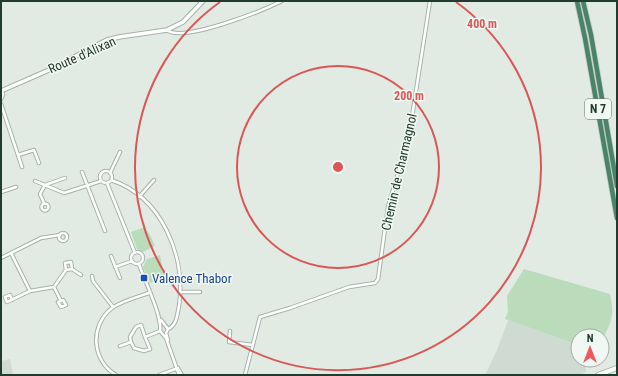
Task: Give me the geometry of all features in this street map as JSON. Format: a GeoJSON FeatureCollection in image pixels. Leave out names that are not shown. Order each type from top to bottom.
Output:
{"type":"FeatureCollection","features":[{"type":"Feature","properties":{"kind":"highway","name":"N 7"},"geometry":{"type":"LineString","coordinates":[[577,1],[617,218]]}},
{"type":"Feature","properties":{"kind":"highway","name":"N 7"},"geometry":{"type":"LineString","coordinates":[[583,1],[617,186]]}},
{"type":"Feature","properties":{"kind":"main road"},"geometry":{"type":"LineString","coordinates":[[598,375],[617,368]]}},
{"type":"Feature","properties":{"kind":"street","name":"Route d'Alixan"},"geometry":{"type":"LineString","coordinates":[[1,91],[49,70],[107,40],[168,30],[183,22],[203,1]]}},
{"type":"Feature","properties":{"kind":"street"},"geometry":{"type":"LineString","coordinates":[[168,30],[174,34],[194,31],[259,12],[282,1]]}},
{"type":"Feature","properties":{"kind":"street","name":"Chemin de Charmagnol"},"geometry":{"type":"LineString","coordinates":[[245,375],[260,316],[290,308],[349,287],[375,283],[378,279],[388,207],[409,136],[430,1]]}},
{"type":"Feature","properties":{"kind":"street"},"geometry":{"type":"LineString","coordinates":[[1,91],[3,95],[1,99]]}},
{"type":"Feature","properties":{"kind":"street"},"geometry":{"type":"LineString","coordinates":[[1,104],[22,167]]}},
{"type":"Feature","properties":{"kind":"street"},"geometry":{"type":"LineString","coordinates":[[18,155],[34,150],[39,163]]}},
{"type":"Feature","properties":{"kind":"street"},"geometry":{"type":"LineString","coordinates":[[111,180],[112,177],[110,173],[120,152]]}},
{"type":"Feature","properties":{"kind":"street"},"geometry":{"type":"LineString","coordinates":[[82,172],[105,231]]}},
{"type":"Feature","properties":{"kind":"street"},"geometry":{"type":"LineString","coordinates":[[101,181],[101,175],[103,172],[110,173]]}},
{"type":"Feature","properties":{"kind":"street"},"geometry":{"type":"LineString","coordinates":[[44,203],[40,194],[45,185],[65,178]]}},
{"type":"Feature","properties":{"kind":"street"},"geometry":{"type":"LineString","coordinates":[[107,183],[111,180]]}},
{"type":"Feature","properties":{"kind":"street"},"geometry":{"type":"LineString","coordinates":[[111,180],[140,196],[160,220],[172,241],[179,267],[180,292],[175,322],[165,333]]}},
{"type":"Feature","properties":{"kind":"street"},"geometry":{"type":"LineString","coordinates":[[140,196],[154,180]]}},
{"type":"Feature","properties":{"kind":"street"},"geometry":{"type":"LineString","coordinates":[[35,181],[64,193],[101,181],[107,183],[135,253]]}},
{"type":"Feature","properties":{"kind":"street"},"geometry":{"type":"LineString","coordinates":[[1,192],[16,187]]}},
{"type":"Feature","properties":{"kind":"street"},"geometry":{"type":"LineString","coordinates":[[1,258],[41,238],[60,235]]}},
{"type":"Feature","properties":{"kind":"street"},"geometry":{"type":"LineString","coordinates":[[11,253],[30,291]]}},
{"type":"Feature","properties":{"kind":"street"},"geometry":{"type":"LineString","coordinates":[[132,261],[131,257],[135,253]]}},
{"type":"Feature","properties":{"kind":"street"},"geometry":{"type":"LineString","coordinates":[[135,253],[140,253],[142,256],[142,262],[139,264]]}},
{"type":"Feature","properties":{"kind":"street"},"geometry":{"type":"LineString","coordinates":[[111,256],[120,278]]}},
{"type":"Feature","properties":{"kind":"street"},"geometry":{"type":"LineString","coordinates":[[132,261],[135,264],[139,264]]}},
{"type":"Feature","properties":{"kind":"street"},"geometry":{"type":"LineString","coordinates":[[115,267],[132,261]]}},
{"type":"Feature","properties":{"kind":"street"},"geometry":{"type":"LineString","coordinates":[[66,270],[64,264],[71,262],[72,269]]}},
{"type":"Feature","properties":{"kind":"street"},"geometry":{"type":"LineString","coordinates":[[139,264],[150,293],[161,330],[165,333],[181,375]]}},
{"type":"Feature","properties":{"kind":"street"},"geometry":{"type":"LineString","coordinates":[[12,300],[30,291],[54,287],[66,270],[72,269],[81,275]]}},
{"type":"Feature","properties":{"kind":"street"},"geometry":{"type":"LineString","coordinates":[[92,276],[93,281],[113,307]]}},
{"type":"Feature","properties":{"kind":"street"},"geometry":{"type":"LineString","coordinates":[[54,287],[61,301]]}},
{"type":"Feature","properties":{"kind":"street"},"geometry":{"type":"LineString","coordinates":[[180,292],[200,292]]}},
{"type":"Feature","properties":{"kind":"street"},"geometry":{"type":"LineString","coordinates":[[116,375],[102,362],[97,348],[96,340],[100,322],[113,307],[150,293]]}},
{"type":"Feature","properties":{"kind":"street"},"geometry":{"type":"LineString","coordinates":[[157,314],[164,327],[168,329]]}},
{"type":"Feature","properties":{"kind":"street"},"geometry":{"type":"LineString","coordinates":[[141,325],[146,337],[150,349],[144,351],[134,348],[130,337],[136,327],[141,325]]}},
{"type":"Feature","properties":{"kind":"street"},"geometry":{"type":"LineString","coordinates":[[146,337],[164,327]]}},
{"type":"Feature","properties":{"kind":"street"},"geometry":{"type":"LineString","coordinates":[[230,331],[229,342],[253,345]]}},
{"type":"Feature","properties":{"kind":"street"},"geometry":{"type":"LineString","coordinates":[[120,346],[131,342]]}},
{"type":"Feature","properties":{"kind":"street"},"geometry":{"type":"LineString","coordinates":[[160,375],[178,368]]}},
{"type":"Feature","properties":{"kind":"shaded area"},"geometry":{"type":"Polygon","coordinates":[[[508,320],[570,342],[570,368],[586,368],[586,372],[579,375],[485,375],[497,350],[508,320]]]}},
{"type":"Feature","properties":{"kind":"shaded area"},"geometry":{"type":"Polygon","coordinates":[[[10,359],[13,375],[1,375],[1,361],[10,359]]]}},
{"type":"Feature","properties":{"kind":"green space"},"geometry":{"type":"Polygon","coordinates":[[[145,227],[155,246],[143,252],[137,249],[131,232],[145,227]]]}},
{"type":"Feature","properties":{"kind":"green space"},"geometry":{"type":"Polygon","coordinates":[[[160,255],[165,278],[150,283],[143,267],[147,259],[160,255]]]}},
{"type":"Feature","properties":{"kind":"green space"},"geometry":{"type":"Polygon","coordinates":[[[524,269],[610,294],[612,315],[610,324],[608,328],[570,328],[570,342],[505,319],[508,312],[507,296],[524,269]]]}},
{"type":"Feature","properties":{"kind":"place","name":"Valence Thabor"},"geometry":{"type":"Point","coordinates":[144,278]}}]}
